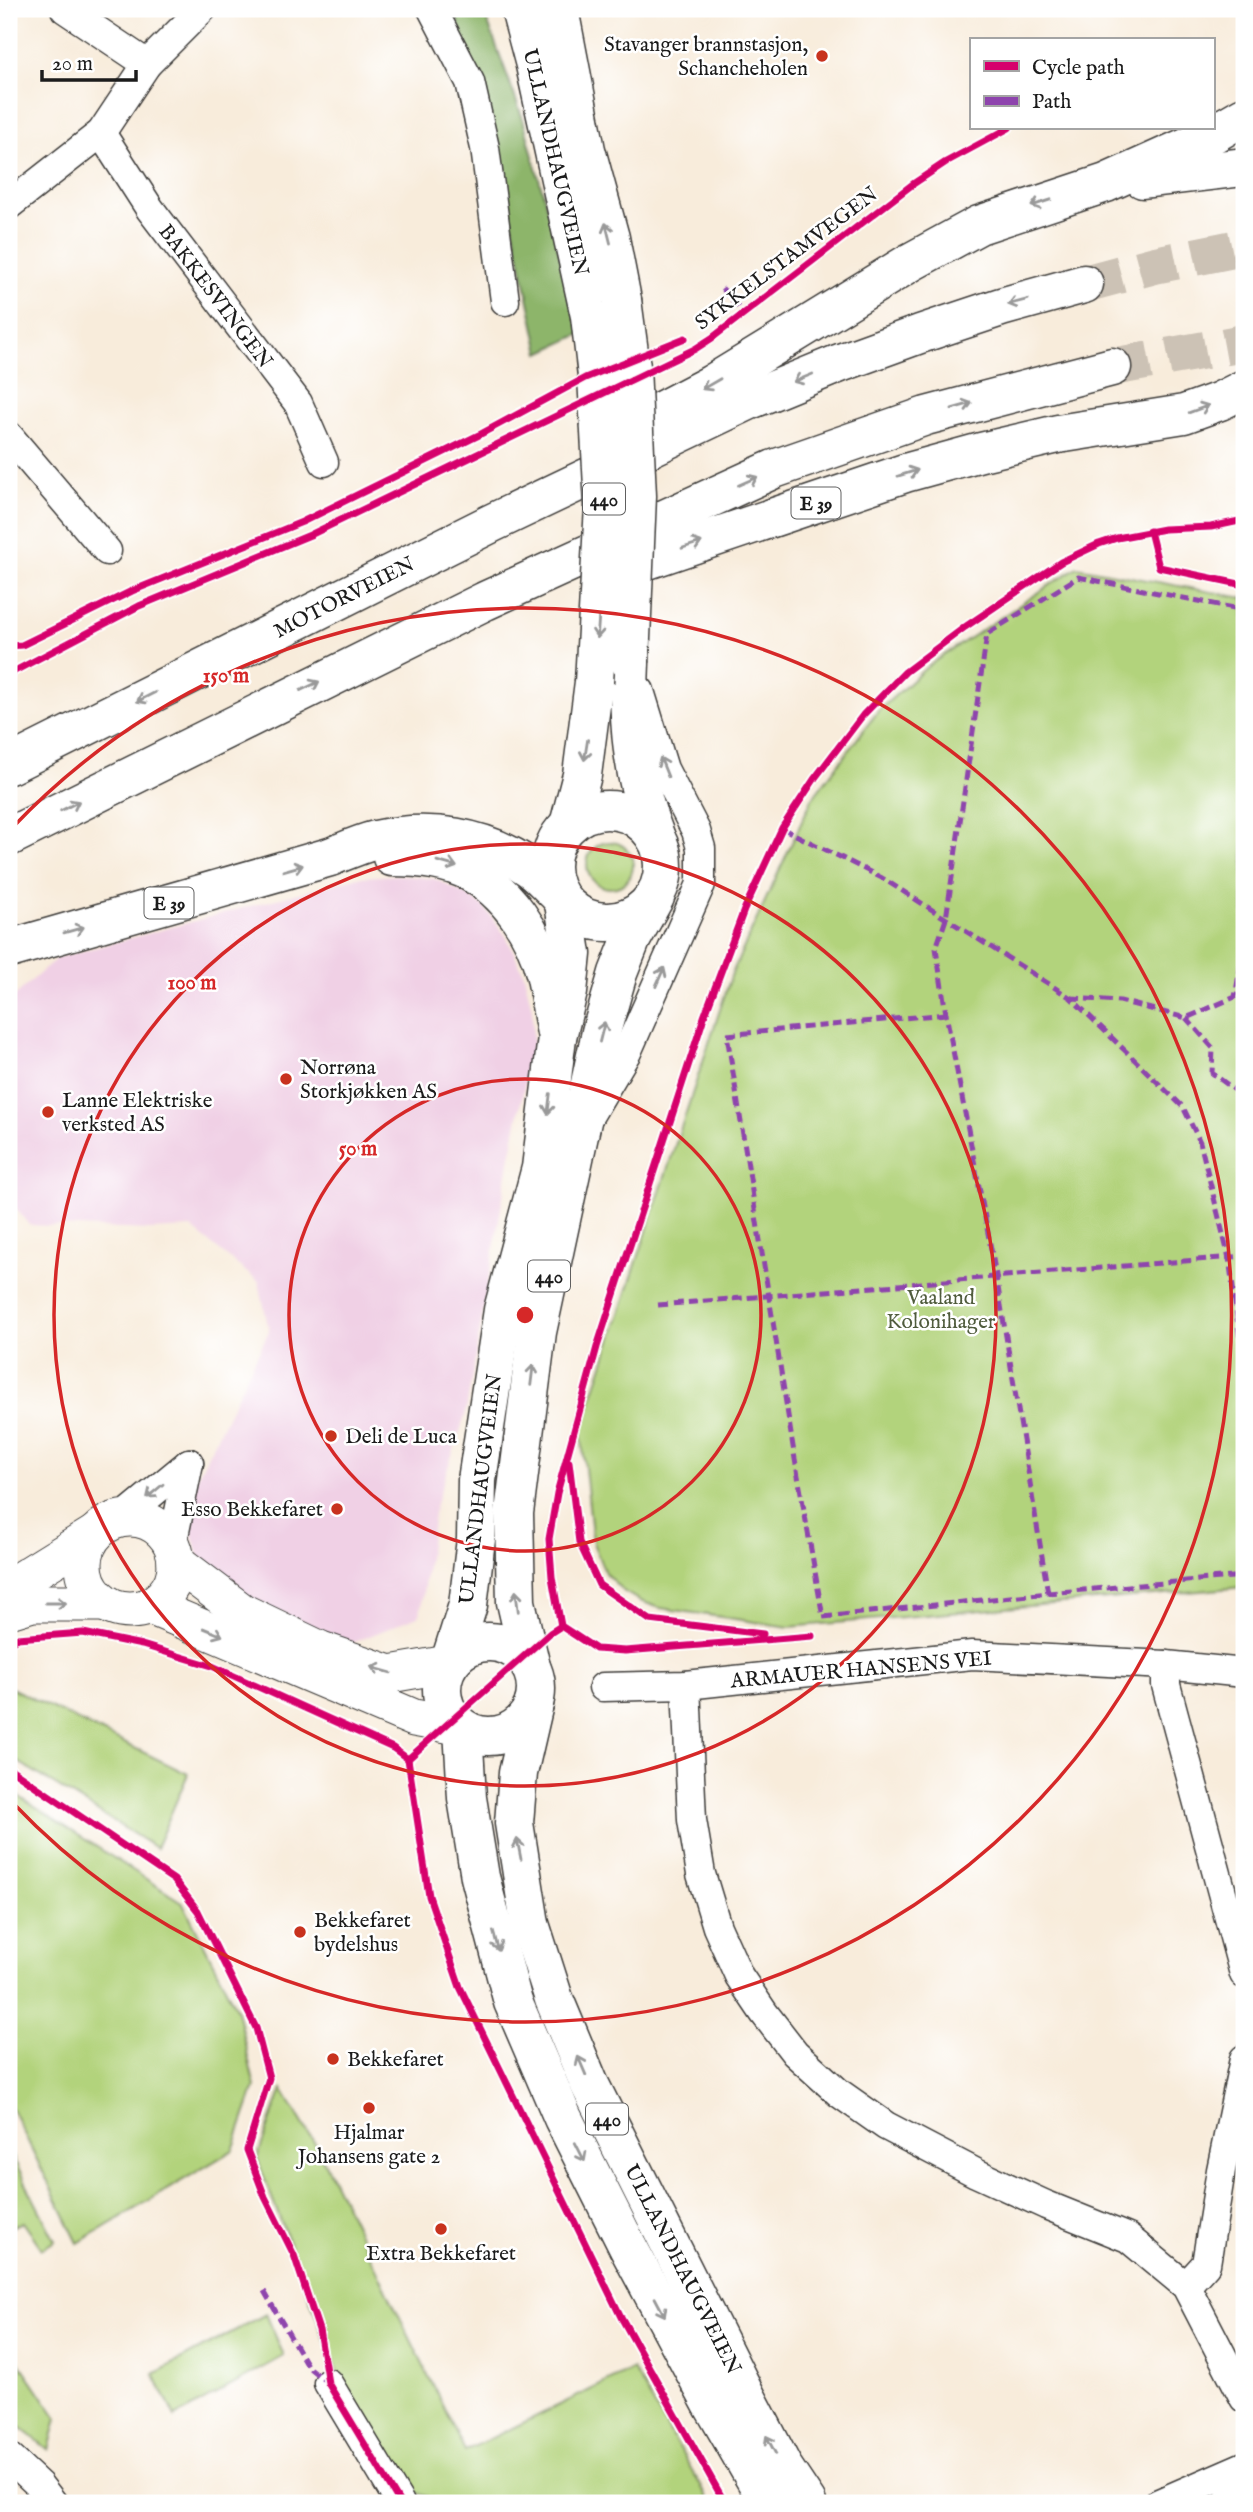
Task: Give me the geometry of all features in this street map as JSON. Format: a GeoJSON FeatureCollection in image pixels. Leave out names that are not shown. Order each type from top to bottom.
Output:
{"type":"FeatureCollection","features":[{"type":"Feature","properties":{"kind":"main road","name":"ULLANDHAUGVEIEN"},"geometry":{"type":"LineString","coordinates":[[520,9],[606,308]]}},
{"type":"Feature","properties":{"kind":"main road","name":"ULLANDHAUGVEIEN"},"geometry":{"type":"LineString","coordinates":[[559,9],[606,308]]}},
{"type":"Feature","properties":{"kind":"main road"},"geometry":{"type":"LineString","coordinates":[[492,523],[584,451],[712,384],[911,262],[979,225],[1026,207],[1106,183],[1206,138],[1244,117]]}},
{"type":"Feature","properties":{"kind":"main road"},"geometry":{"type":"LineString","coordinates":[[1106,183],[1244,167]]}},
{"type":"Feature","properties":{"kind":"main road"},"geometry":{"type":"LineString","coordinates":[[492,523],[750,400],[840,363],[1001,307],[1084,284]]}},
{"type":"Feature","properties":{"kind":"main road","name":"440"},"geometry":{"type":"LineString","coordinates":[[606,308],[631,367],[637,496],[628,693],[632,752],[643,807],[662,852],[664,868],[655,897]]}},
{"type":"Feature","properties":{"kind":"main road","name":"440"},"geometry":{"type":"LineString","coordinates":[[561,898],[552,877],[551,860],[555,844],[569,825],[582,775],[594,682],[604,506],[600,412],[606,308]]}},
{"type":"Feature","properties":{"kind":"main road","name":"E 39"},"geometry":{"type":"LineString","coordinates":[[9,836],[485,601],[798,460],[926,416],[1112,367]]}},
{"type":"Feature","properties":{"kind":"main road","name":"E 39"},"geometry":{"type":"LineString","coordinates":[[485,601],[573,586],[893,477],[981,452],[1058,434],[1184,414],[1244,389]]}},
{"type":"Feature","properties":{"kind":"main road","name":"MOTORVEIEN"},"geometry":{"type":"LineString","coordinates":[[9,765],[492,523]]}},
{"type":"Feature","properties":{"kind":"main road"},"geometry":{"type":"LineString","coordinates":[[569,825],[599,810],[615,811],[632,815],[646,825],[656,838]]}},
{"type":"Feature","properties":{"kind":"main road","name":"E 39"},"geometry":{"type":"LineString","coordinates":[[9,949],[330,857],[373,841],[413,834],[443,835],[470,840],[514,858],[531,869],[561,898]]}},
{"type":"Feature","properties":{"kind":"main road","name":"E 39"},"geometry":{"type":"LineString","coordinates":[[330,857],[413,857],[443,862],[470,872],[498,891],[516,912],[533,939],[545,972],[557,1037]]}},
{"type":"Feature","properties":{"kind":"main road","name":"ULLANDHAUGVEIEN"},"geometry":{"type":"LineString","coordinates":[[655,897],[631,940],[618,973],[601,1032],[537,1332],[514,1513],[516,1602],[532,1686],[518,1773],[514,1823],[530,1924],[554,1999],[589,2083],[783,2467],[807,2503]]}},
{"type":"Feature","properties":{"kind":"main road"},"geometry":{"type":"LineString","coordinates":[[561,898],[577,914],[593,921],[610,923],[627,919],[643,910],[655,897]]}},
{"type":"Feature","properties":{"kind":"main road","name":"ULLANDHAUGVEIEN"},"geometry":{"type":"LineString","coordinates":[[449,1663],[468,1605],[476,1539],[477,1480],[503,1311],[541,1168],[557,1037],[568,992],[572,954],[561,898]]}},
{"type":"Feature","properties":{"kind":"main road"},"geometry":{"type":"LineString","coordinates":[[449,1663],[462,1650],[476,1643],[492,1642],[508,1646],[521,1655],[532,1686],[527,1717],[505,1734],[491,1737],[476,1735],[460,1727]]}},
{"type":"Feature","properties":{"kind":"main road","name":"440"},"geometry":{"type":"LineString","coordinates":[[449,1663],[441,1690],[443,1704],[449,1716],[460,1727]]}},
{"type":"Feature","properties":{"kind":"main road","name":"ULLANDHAUGVEIEN"},"geometry":{"type":"LineString","coordinates":[[460,1727],[467,1798],[480,1877],[513,2002],[562,2118],[712,2404],[769,2503]]}},
{"type":"Feature","properties":{"kind":"street"},"geometry":{"type":"LineString","coordinates":[[65,9],[147,64]]}},
{"type":"Feature","properties":{"kind":"street"},"geometry":{"type":"LineString","coordinates":[[9,205],[101,133],[147,64],[202,9]]}},
{"type":"Feature","properties":{"kind":"street"},"geometry":{"type":"LineString","coordinates":[[432,9],[470,82],[485,148],[505,301]]}},
{"type":"Feature","properties":{"kind":"street"},"geometry":{"type":"LineString","coordinates":[[568,9],[569,67]]}},
{"type":"Feature","properties":{"kind":"street","name":"BAKKESVINGEN"},"geometry":{"type":"LineString","coordinates":[[101,133],[150,209],[298,403],[324,461]]}},
{"type":"Feature","properties":{"kind":"street"},"geometry":{"type":"LineString","coordinates":[[9,436],[107,551]]}},
{"type":"Feature","properties":{"kind":"street","name":"ULLANDHAUGVEIEN"},"geometry":{"type":"LineString","coordinates":[[583,1124],[607,1090],[627,1052],[701,884],[703,863],[696,831],[664,769],[630,663]]}},
{"type":"Feature","properties":{"kind":"street"},"geometry":{"type":"LineString","coordinates":[[9,1590],[17,1582],[108,1526],[189,1463],[174,1554],[175,1575],[170,1588],[161,1598],[150,1606],[128,1611],[105,1603],[32,1603],[9,1610]]}},
{"type":"Feature","properties":{"kind":"street"},"geometry":{"type":"LineString","coordinates":[[105,1603],[94,1594],[87,1583],[84,1556],[108,1526],[136,1518],[151,1523],[164,1533],[174,1554],[242,1612],[321,1650],[390,1674],[449,1663]]}},
{"type":"Feature","properties":{"kind":"street"},"geometry":{"type":"LineString","coordinates":[[150,1606],[414,1718],[460,1727]]}},
{"type":"Feature","properties":{"kind":"street","name":"ARMAUER HANSENS VEI"},"geometry":{"type":"LineString","coordinates":[[603,1688],[686,1685],[972,1655],[1166,1665],[1244,1673]]}},
{"type":"Feature","properties":{"kind":"street"},"geometry":{"type":"LineString","coordinates":[[1166,1665],[1166,1685],[1244,1974]]}},
{"type":"Feature","properties":{"kind":"street"},"geometry":{"type":"LineString","coordinates":[[686,1685],[692,1820],[701,1874],[717,1927],[739,1976],[795,2053],[839,2093],[886,2126],[976,2173],[1128,2238],[1186,2286],[1241,2392]]}},
{"type":"Feature","properties":{"kind":"street"},"geometry":{"type":"LineString","coordinates":[[1186,2286],[1206,2264],[1221,2171],[1244,2059]]}},
{"type":"Feature","properties":{"kind":"street"},"geometry":{"type":"LineString","coordinates":[[328,2383],[400,2503]]}},
{"type":"Feature","properties":{"kind":"street"},"geometry":{"type":"LineString","coordinates":[[9,2457],[39,2485],[53,2503]]}},
{"type":"Feature","properties":{"kind":"street"},"geometry":{"type":"LineString","coordinates":[[1159,2503],[1244,2466]]}},
{"type":"Feature","properties":{"kind":"street"},"geometry":{"type":"LineString","coordinates":[[1232,2503],[1244,2497]]}},
{"type":"Feature","properties":{"kind":"shaded area"},"geometry":{"type":"Polygon","coordinates":[[[399,875],[435,879],[484,907],[506,936],[524,974],[532,1009],[533,1042],[509,1162],[465,1416],[435,1507],[420,1615],[348,1645],[240,1595],[201,1563],[183,1506],[269,1331],[259,1282],[191,1228],[150,1230],[29,1225],[14,1206],[9,1208],[9,1001],[57,958],[359,877],[399,875]]]}},
{"type":"Feature","properties":{"kind":"green space"},"geometry":{"type":"Polygon","coordinates":[[[449,9],[483,9],[523,119],[581,334],[540,353],[499,161],[457,19],[449,9]]]}},
{"type":"Feature","properties":{"kind":"green space","name":"Vaaland Kolonihager"},"geometry":{"type":"Polygon","coordinates":[[[1077,567],[1244,598],[1244,1587],[789,1627],[660,1608],[640,1601],[623,1591],[605,1573],[593,1543],[581,1431],[732,973],[812,799],[878,711],[929,665],[1077,567]]]}},
{"type":"Feature","properties":{"kind":"green space"},"geometry":{"type":"Polygon","coordinates":[[[610,842],[626,849],[633,865],[626,881],[610,888],[594,881],[587,865],[594,849],[610,842]]]}},
{"type":"Feature","properties":{"kind":"green space"},"geometry":{"type":"Polygon","coordinates":[[[9,1687],[188,1774],[156,1848],[9,1756],[9,1687]]]}},
{"type":"Feature","properties":{"kind":"green space"},"geometry":{"type":"Polygon","coordinates":[[[9,1790],[183,1903],[237,2010],[255,2087],[233,2150],[78,2243],[9,2103],[9,1790]]]}},
{"type":"Feature","properties":{"kind":"green space"},"geometry":{"type":"Polygon","coordinates":[[[282,2089],[317,2147],[465,2451],[633,2369],[711,2503],[444,2503],[407,2489],[343,2387],[257,2158],[282,2089]]]}},
{"type":"Feature","properties":{"kind":"green space"},"geometry":{"type":"Polygon","coordinates":[[[9,2150],[55,2241],[42,2249],[23,2222],[9,2228],[9,2150]]]}},
{"type":"Feature","properties":{"kind":"green space"},"geometry":{"type":"Polygon","coordinates":[[[266,2314],[284,2356],[175,2417],[154,2374],[266,2314]]]}},
{"type":"Feature","properties":{"kind":"green space"},"geometry":{"type":"Polygon","coordinates":[[[9,2347],[57,2418],[49,2450],[9,2418],[9,2347]]]}},
{"type":"Feature","properties":{"kind":"tunnel"},"geometry":{"type":"LineString","coordinates":[[1084,284],[1155,265],[1244,247]]}},
{"type":"Feature","properties":{"kind":"tunnel"},"geometry":{"type":"LineString","coordinates":[[1112,367],[1244,343]]}},
{"type":"Feature","properties":{"kind":"marked path"},"geometry":{"type":"LineString","coordinates":[[722,288],[744,314]]}},
{"type":"Feature","properties":{"kind":"marked path"},"geometry":{"type":"LineString","coordinates":[[1048,1593],[996,1275],[936,948],[946,919],[987,634],[1078,577],[1244,610]]}},
{"type":"Feature","properties":{"kind":"marked path"},"geometry":{"type":"LineString","coordinates":[[782,828],[882,878],[1071,998],[1183,1107],[1200,1142],[1229,1258],[1244,1370]]}},
{"type":"Feature","properties":{"kind":"marked path"},"geometry":{"type":"LineString","coordinates":[[1071,998],[1120,1001],[1186,1018],[1235,997],[1244,946]]}},
{"type":"Feature","properties":{"kind":"marked path"},"geometry":{"type":"LineString","coordinates":[[946,1014],[727,1035],[823,1617],[1244,1576]]}},
{"type":"Feature","properties":{"kind":"marked path"},"geometry":{"type":"LineString","coordinates":[[1186,1018],[1213,1048],[1212,1073],[1244,1097]]}},
{"type":"Feature","properties":{"kind":"marked path"},"geometry":{"type":"LineString","coordinates":[[658,1305],[1244,1256]]}},
{"type":"Feature","properties":{"kind":"marked path"},"geometry":{"type":"LineString","coordinates":[[264,2291],[308,2367],[328,2383]]}},
{"type":"Feature","properties":{"kind":"cycle path","name":"SYKKELSTAMVEGEN"},"geometry":{"type":"LineString","coordinates":[[9,674],[139,606],[310,535],[695,349],[913,184],[946,162],[1005,130]]}},
{"type":"Feature","properties":{"kind":"cycle path"},"geometry":{"type":"LineString","coordinates":[[9,646],[22,645],[132,591],[302,522],[479,435],[585,378],[685,338]]}},
{"type":"Feature","properties":{"kind":"cycle path"},"geometry":{"type":"LineString","coordinates":[[812,1636],[625,1651],[596,1649],[561,1626],[552,1577],[549,1539],[557,1493],[597,1347],[704,1017],[744,910],[782,828],[815,778],[863,715],[905,672],[965,627],[1061,562],[1099,544],[1164,529],[1211,527],[1244,520]]}},
{"type":"Feature","properties":{"kind":"cycle path"},"geometry":{"type":"LineString","coordinates":[[1150,531],[1159,567],[1244,585]]}},
{"type":"Feature","properties":{"kind":"cycle path"},"geometry":{"type":"LineString","coordinates":[[569,1462],[579,1542],[599,1585],[650,1620],[763,1634]]}},
{"type":"Feature","properties":{"kind":"cycle path"},"geometry":{"type":"LineString","coordinates":[[408,1759],[561,1626]]}},
{"type":"Feature","properties":{"kind":"cycle path"},"geometry":{"type":"LineString","coordinates":[[9,1643],[17,1638],[83,1633],[142,1645],[212,1666],[393,1748],[408,1759],[429,1896],[460,1987],[621,2317],[725,2503]]}},
{"type":"Feature","properties":{"kind":"cycle path"},"geometry":{"type":"LineString","coordinates":[[9,1768],[174,1880],[198,1911],[256,2028],[269,2078],[247,2150],[265,2197],[294,2255],[319,2330],[328,2383],[400,2503]]}},
{"type":"Feature","properties":{"kind":"place","name":"Stavanger brannstasjon, Schancheholen"},"geometry":{"type":"Point","coordinates":[822,56]}},
{"type":"Feature","properties":{"kind":"place","name":"Norrøna Storkjøkken AS"},"geometry":{"type":"Point","coordinates":[286,1079]}},
{"type":"Feature","properties":{"kind":"place","name":"Lanne Elektriske verksted AS"},"geometry":{"type":"Point","coordinates":[48,1112]}},
{"type":"Feature","properties":{"kind":"place","name":"Deli de Luca"},"geometry":{"type":"Point","coordinates":[331,1436]}},
{"type":"Feature","properties":{"kind":"place","name":"Esso Bekkefaret"},"geometry":{"type":"Point","coordinates":[337,1509]}},
{"type":"Feature","properties":{"kind":"place","name":"Bekkefaret bydelshus"},"geometry":{"type":"Point","coordinates":[300,1932]}},
{"type":"Feature","properties":{"kind":"place","name":"Bekkefaret"},"geometry":{"type":"Point","coordinates":[333,2059]}},
{"type":"Feature","properties":{"kind":"place","name":"Hjalmar Johansens gate 2"},"geometry":{"type":"Point","coordinates":[369,2108]}},
{"type":"Feature","properties":{"kind":"place","name":"Extra Bekkefaret"},"geometry":{"type":"Point","coordinates":[441,2229]}}]}
